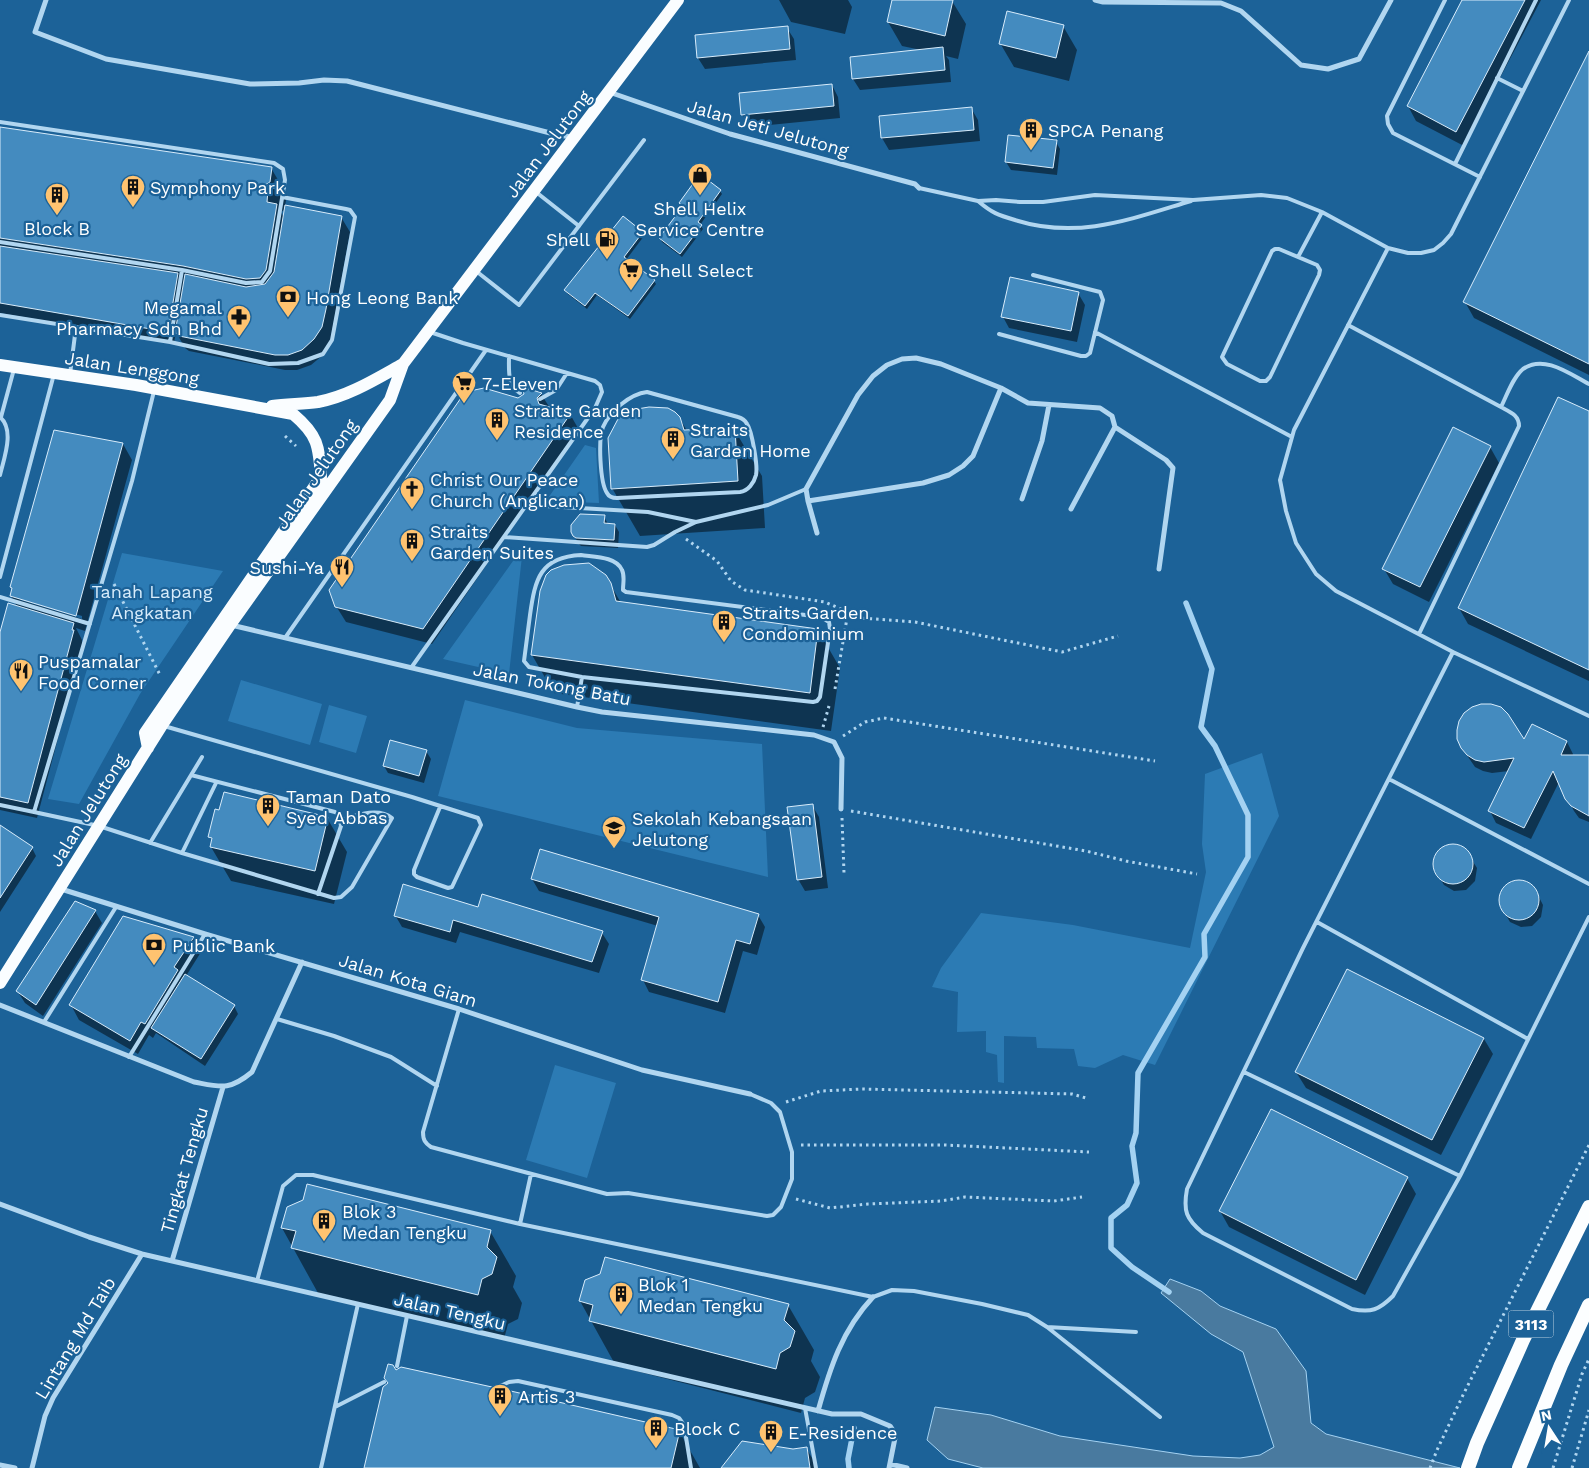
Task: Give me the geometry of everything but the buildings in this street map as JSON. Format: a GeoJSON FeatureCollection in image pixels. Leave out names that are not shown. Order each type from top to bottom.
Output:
{"type":"FeatureCollection","features":[{"type":"Feature","properties":{"kind":"highway","name":"3113"},"geometry":{"type":"LineString","coordinates":[[1468,1468],[1477,1443],[1523,1340],[1589,1207]]}},
{"type":"Feature","properties":{"kind":"highway","name":"3113"},"geometry":{"type":"LineString","coordinates":[[1521,1463],[1589,1305]]}},
{"type":"Feature","properties":{"kind":"main road","name":"Jalan Jelutong"},"geometry":{"type":"LineString","coordinates":[[0,983],[162,725],[230,625],[390,400],[403,364],[678,0]]}},
{"type":"Feature","properties":{"kind":"main road","name":"Jalan Lenggong"},"geometry":{"type":"LineString","coordinates":[[259,407],[317,402],[330,399],[364,386],[403,364]]}},
{"type":"Feature","properties":{"kind":"main road","name":"Jalan Lenggong"},"geometry":{"type":"LineString","coordinates":[[0,365],[154,388],[293,414],[307,426],[319,447],[321,477],[145,733],[148,748]]}},
{"type":"Feature","properties":{"kind":"street"},"geometry":{"type":"LineString","coordinates":[[46,0],[35,32],[106,59],[250,84],[299,83],[324,80],[347,82],[558,135],[575,137]]}},
{"type":"Feature","properties":{"kind":"street"},"geometry":{"type":"LineString","coordinates":[[1095,0],[1103,2],[1221,3],[1241,10],[1301,65],[1328,69],[1359,60],[1391,0]]}},
{"type":"Feature","properties":{"kind":"street","name":"Jalan Jeti Jelutong"},"geometry":{"type":"LineString","coordinates":[[609,92],[730,134],[915,184],[919,188]]}},
{"type":"Feature","properties":{"kind":"street"},"geometry":{"type":"LineString","coordinates":[[816,533],[806,489],[858,395],[873,376],[887,365],[902,359],[916,358],[941,364],[1001,388],[1028,403],[1100,408],[1112,416],[1115,427],[1166,460],[1173,468],[1159,569]]}},
{"type":"Feature","properties":{"kind":"street"},"geometry":{"type":"LineString","coordinates":[[808,501],[923,483],[949,475],[963,466],[973,456],[1001,388]]}},
{"type":"Feature","properties":{"kind":"street"},"geometry":{"type":"LineString","coordinates":[[1022,499],[1042,441],[1049,404]]}},
{"type":"Feature","properties":{"kind":"street"},"geometry":{"type":"LineString","coordinates":[[1071,509],[1115,427]]}},
{"type":"Feature","properties":{"kind":"street","name":"Jalan Tokong Batu"},"geometry":{"type":"LineString","coordinates":[[230,625],[577,707],[612,713],[814,735],[834,742]]}},
{"type":"Feature","properties":{"kind":"street"},"geometry":{"type":"LineString","coordinates":[[834,742],[842,758],[842,809]]}},
{"type":"Feature","properties":{"kind":"street","name":"Jalan Kota Giam"},"geometry":{"type":"LineString","coordinates":[[60,888],[205,934],[459,1009],[642,1070],[750,1094]]}},
{"type":"Feature","properties":{"kind":"street"},"geometry":{"type":"LineString","coordinates":[[0,1005],[194,1082],[223,1087],[240,1082],[252,1072],[302,962]]}},
{"type":"Feature","properties":{"kind":"street","name":"Tingkat Tengku"},"geometry":{"type":"LineString","coordinates":[[172,1261],[223,1087]]}},
{"type":"Feature","properties":{"kind":"street","name":"Jalan Tengku"},"geometry":{"type":"LineString","coordinates":[[0,1204],[89,1237],[142,1254],[818,1411],[832,1414],[861,1414],[890,1426],[894,1432],[890,1466]]}},
{"type":"Feature","properties":{"kind":"street","name":"Lintang Md Taib"},"geometry":{"type":"LineString","coordinates":[[32,1468],[45,1416],[53,1398],[142,1254]]}},
{"type":"Feature","properties":{"kind":"street"},"geometry":{"type":"LineString","coordinates":[[818,1411],[831,1366],[850,1327],[861,1310],[874,1297]]}},
{"type":"Feature","properties":{"kind":"street"},"geometry":{"type":"LineString","coordinates":[[0,1465],[15,1468]]}},
{"type":"Feature","properties":{"kind":"street"},"geometry":{"type":"LineString","coordinates":[[890,1466],[907,1468]]}},
{"type":"Feature","properties":{"kind":"lane"},"geometry":{"type":"LineString","coordinates":[[1445,0],[1387,116],[1388,124],[1393,133],[1480,177]]}},
{"type":"Feature","properties":{"kind":"lane"},"geometry":{"type":"LineString","coordinates":[[1455,164],[1536,0]]}},
{"type":"Feature","properties":{"kind":"lane"},"geometry":{"type":"LineString","coordinates":[[919,188],[978,201],[1043,202],[1095,195],[1193,200],[1262,195],[1287,198],[1322,212],[1388,248],[1408,253],[1434,250],[1451,234],[1569,0]]}},
{"type":"Feature","properties":{"kind":"lane"},"geometry":{"type":"LineString","coordinates":[[1498,78],[1523,91]]}},
{"type":"Feature","properties":{"kind":"lane"},"geometry":{"type":"LineString","coordinates":[[0,122],[274,163],[279,165],[285,174],[270,271],[262,282],[246,283],[182,270],[0,242]]}},
{"type":"Feature","properties":{"kind":"lane"},"geometry":{"type":"LineString","coordinates":[[474,270],[519,305],[644,140]]}},
{"type":"Feature","properties":{"kind":"lane"},"geometry":{"type":"LineString","coordinates":[[269,186],[284,188]]}},
{"type":"Feature","properties":{"kind":"lane"},"geometry":{"type":"LineString","coordinates":[[534,191],[579,226]]}},
{"type":"Feature","properties":{"kind":"lane"},"geometry":{"type":"LineString","coordinates":[[0,315],[170,342],[269,364],[298,363],[323,354],[332,340],[356,222],[355,217],[350,210],[282,196]]}},
{"type":"Feature","properties":{"kind":"lane"},"geometry":{"type":"LineString","coordinates":[[978,201],[990,212],[1024,223],[1047,228],[1069,229],[1120,223],[1193,200]]}},
{"type":"Feature","properties":{"kind":"lane"},"geometry":{"type":"LineString","coordinates":[[1298,257],[1322,212]]}},
{"type":"Feature","properties":{"kind":"lane"},"geometry":{"type":"LineString","coordinates":[[1388,248],[1294,430],[1280,480],[1286,511],[1296,543],[1316,574],[1336,591],[1453,652],[1589,716]]}},
{"type":"Feature","properties":{"kind":"lane"},"geometry":{"type":"LineString","coordinates":[[1279,249],[1298,257],[1317,265],[1320,270],[1319,275],[1270,377],[1266,381],[1260,381],[1227,364],[1222,357],[1223,353],[1272,251],[1279,249]]}},
{"type":"Feature","properties":{"kind":"lane"},"geometry":{"type":"LineString","coordinates":[[170,342],[182,270]]}},
{"type":"Feature","properties":{"kind":"lane"},"geometry":{"type":"LineString","coordinates":[[1000,334],[1086,356],[1092,349],[1103,300],[1100,292],[1032,274]]}},
{"type":"Feature","properties":{"kind":"lane"},"geometry":{"type":"LineString","coordinates":[[1348,325],[1501,406],[1516,415],[1519,421],[1519,426],[1419,634]]}},
{"type":"Feature","properties":{"kind":"lane"},"geometry":{"type":"LineString","coordinates":[[70,375],[76,326]]}},
{"type":"Feature","properties":{"kind":"lane"},"geometry":{"type":"LineString","coordinates":[[411,668],[528,505],[595,408],[602,392],[600,385],[595,381],[486,350],[428,331]]}},
{"type":"Feature","properties":{"kind":"lane"},"geometry":{"type":"LineString","coordinates":[[1096,332],[1292,437]]}},
{"type":"Feature","properties":{"kind":"lane"},"geometry":{"type":"LineString","coordinates":[[285,638],[486,350]]}},
{"type":"Feature","properties":{"kind":"lane"},"geometry":{"type":"LineString","coordinates":[[509,356],[509,376],[512,386],[520,393]]}},
{"type":"Feature","properties":{"kind":"lane"},"geometry":{"type":"LineString","coordinates":[[1501,406],[1516,377],[1523,369],[1532,365],[1551,364],[1589,384]]}},
{"type":"Feature","properties":{"kind":"lane"},"geometry":{"type":"LineString","coordinates":[[0,475],[8,436],[7,425],[0,417],[15,367]]}},
{"type":"Feature","properties":{"kind":"lane"},"geometry":{"type":"LineString","coordinates":[[540,399],[556,390],[567,372]]}},
{"type":"Feature","properties":{"kind":"lane"},"geometry":{"type":"LineString","coordinates":[[0,578],[55,373]]}},
{"type":"Feature","properties":{"kind":"lane"},"geometry":{"type":"LineString","coordinates":[[34,812],[132,481],[154,388]]}},
{"type":"Feature","properties":{"kind":"lane"},"geometry":{"type":"LineString","coordinates":[[647,392],[742,418],[748,425],[752,440],[756,471],[755,478],[748,490],[740,492],[611,498],[605,489],[599,443],[602,428],[609,416],[635,395],[647,392]]}},
{"type":"Feature","properties":{"kind":"lane"},"geometry":{"type":"LineString","coordinates":[[595,408],[609,416]]}},
{"type":"Feature","properties":{"kind":"lane"},"geometry":{"type":"LineString","coordinates":[[504,537],[640,548],[654,545],[696,522],[768,506],[806,489]]}},
{"type":"Feature","properties":{"kind":"lane"},"geometry":{"type":"LineString","coordinates":[[528,505],[648,512],[696,522]]}},
{"type":"Feature","properties":{"kind":"lane"},"geometry":{"type":"LineString","coordinates":[[581,555],[617,563],[622,568],[624,576],[623,590],[626,592],[818,616],[829,622],[830,625],[820,697],[817,701],[812,702],[582,677],[529,667],[524,661],[533,590],[538,576],[546,566],[556,559],[568,556],[581,555]]}},
{"type":"Feature","properties":{"kind":"lane"},"geometry":{"type":"LineString","coordinates":[[0,597],[90,624]]}},
{"type":"Feature","properties":{"kind":"lane"},"geometry":{"type":"LineString","coordinates":[[1453,652],[1317,922],[1187,1189],[1184,1204],[1192,1224],[1203,1233],[1352,1309],[1374,1310],[1383,1306],[1393,1296],[1460,1176],[1589,917]]}},
{"type":"Feature","properties":{"kind":"lane"},"geometry":{"type":"LineString","coordinates":[[577,707],[582,677]]}},
{"type":"Feature","properties":{"kind":"lane"},"geometry":{"type":"LineString","coordinates":[[162,725],[412,797],[478,818],[481,821],[481,825],[455,884],[448,888],[417,877],[414,874],[440,807]]}},
{"type":"Feature","properties":{"kind":"lane"},"geometry":{"type":"LineString","coordinates":[[150,843],[202,757]]}},
{"type":"Feature","properties":{"kind":"lane"},"geometry":{"type":"LineString","coordinates":[[191,776],[335,812],[339,815],[341,826],[318,894]]}},
{"type":"Feature","properties":{"kind":"lane"},"geometry":{"type":"LineString","coordinates":[[1389,779],[1589,884]]}},
{"type":"Feature","properties":{"kind":"lane"},"geometry":{"type":"LineString","coordinates":[[182,853],[216,783]]}},
{"type":"Feature","properties":{"kind":"lane"},"geometry":{"type":"LineString","coordinates":[[0,804],[99,826],[182,853],[334,898],[348,893],[392,818],[386,813],[366,813],[341,820]]}},
{"type":"Feature","properties":{"kind":"lane"},"geometry":{"type":"LineString","coordinates":[[44,1022],[116,907]]}},
{"type":"Feature","properties":{"kind":"lane"},"geometry":{"type":"LineString","coordinates":[[1317,922],[1528,1039]]}},
{"type":"Feature","properties":{"kind":"lane"},"geometry":{"type":"LineString","coordinates":[[129,1057],[205,934]]}},
{"type":"Feature","properties":{"kind":"lane"},"geometry":{"type":"LineString","coordinates":[[459,1009],[423,1132],[426,1144],[431,1147],[607,1194],[628,1193],[761,1216],[772,1215],[777,1212],[792,1179],[792,1152],[780,1112],[762,1098],[750,1094]]}},
{"type":"Feature","properties":{"kind":"lane"},"geometry":{"type":"LineString","coordinates":[[277,1019],[334,1036],[391,1057],[437,1086]]}},
{"type":"Feature","properties":{"kind":"lane"},"geometry":{"type":"LineString","coordinates":[[1244,1072],[1460,1176]]}},
{"type":"Feature","properties":{"kind":"lane"},"geometry":{"type":"LineString","coordinates":[[520,1224],[531,1174]]}},
{"type":"Feature","properties":{"kind":"lane"},"geometry":{"type":"LineString","coordinates":[[257,1281],[283,1186],[296,1175],[313,1175],[520,1224],[874,1297],[892,1290],[914,1291],[1028,1315],[1047,1327],[1160,1417]]}},
{"type":"Feature","properties":{"kind":"lane"},"geometry":{"type":"LineString","coordinates":[[321,1468],[358,1304]]}},
{"type":"Feature","properties":{"kind":"lane"},"geometry":{"type":"LineString","coordinates":[[397,1366],[407,1316]]}},
{"type":"Feature","properties":{"kind":"lane"},"geometry":{"type":"LineString","coordinates":[[1047,1327],[1136,1332]]}},
{"type":"Feature","properties":{"kind":"lane"},"geometry":{"type":"LineString","coordinates":[[496,1388],[509,1382],[518,1381],[672,1415],[679,1418],[684,1425],[691,1468]]}},
{"type":"Feature","properties":{"kind":"lane"},"geometry":{"type":"LineString","coordinates":[[334,1407],[384,1382]]}},
{"type":"Feature","properties":{"kind":"lane"},"geometry":{"type":"LineString","coordinates":[[805,1408],[816,1468]]}},
{"type":"Feature","properties":{"kind":"path"},"geometry":{"type":"LineString","coordinates":[[285,436],[296,446]]}},
{"type":"Feature","properties":{"kind":"path"},"geometry":{"type":"LineString","coordinates":[[675,532],[717,561],[731,581],[746,590],[825,602],[861,618],[915,622],[1062,652],[1118,636]]}},
{"type":"Feature","properties":{"kind":"path"},"geometry":{"type":"LineString","coordinates":[[110,578],[160,675]]}},
{"type":"Feature","properties":{"kind":"path"},"geometry":{"type":"LineString","coordinates":[[834,742],[865,722],[884,718],[1155,761]]}},
{"type":"Feature","properties":{"kind":"path"},"geometry":{"type":"LineString","coordinates":[[844,873],[842,809],[1086,851],[1126,862],[1197,874]]}},
{"type":"Feature","properties":{"kind":"path"},"geometry":{"type":"LineString","coordinates":[[774,1106],[821,1091],[862,1089],[1072,1094],[1086,1098]]}},
{"type":"Feature","properties":{"kind":"path"},"geometry":{"type":"LineString","coordinates":[[790,1146],[945,1145],[1089,1152]]}},
{"type":"Feature","properties":{"kind":"path"},"geometry":{"type":"LineString","coordinates":[[1430,1468],[1437,1450],[1589,1145]]}},
{"type":"Feature","properties":{"kind":"path"},"geometry":{"type":"LineString","coordinates":[[785,1196],[830,1208],[868,1204],[941,1201],[966,1197],[1054,1201],[1082,1197]]}},
{"type":"Feature","properties":{"kind":"path"},"geometry":{"type":"LineString","coordinates":[[1553,1468],[1582,1374],[1589,1359]]}},
{"type":"Feature","properties":{"kind":"path"},"geometry":{"type":"LineString","coordinates":[[1572,1468],[1589,1410]]}},
{"type":"Feature","properties":{"kind":"green space"},"geometry":{"type":"Polygon","coordinates":[[[585,445],[596,448],[599,503],[546,501],[585,445]]]}},
{"type":"Feature","properties":{"kind":"green space"},"geometry":{"type":"Polygon","coordinates":[[[523,547],[509,674],[443,659],[523,547]]]}},
{"type":"Feature","properties":{"kind":"green space","name":"Tanah Lapang Angkatan"},"geometry":{"type":"Polygon","coordinates":[[[122,553],[223,571],[140,694],[79,804],[48,799],[122,553]]]}},
{"type":"Feature","properties":{"kind":"green space"},"geometry":{"type":"Polygon","coordinates":[[[241,680],[322,704],[310,745],[228,721],[241,680]]]}},
{"type":"Feature","properties":{"kind":"green space"},"geometry":{"type":"Polygon","coordinates":[[[465,700],[577,728],[762,744],[768,877],[438,796],[465,700]]]}},
{"type":"Feature","properties":{"kind":"green space"},"geometry":{"type":"Polygon","coordinates":[[[329,705],[367,716],[356,753],[319,742],[329,705]]]}},
{"type":"Feature","properties":{"kind":"green space"},"geometry":{"type":"Polygon","coordinates":[[[1262,753],[1279,816],[1155,1065],[1123,1055],[1095,1068],[1078,1066],[1074,1049],[1037,1048],[1036,1037],[1004,1036],[1004,1083],[998,1082],[997,1055],[986,1052],[986,1031],[957,1032],[958,992],[932,987],[941,968],[981,913],[1073,925],[1190,948],[1206,872],[1202,844],[1205,774],[1262,753]]]}},
{"type":"Feature","properties":{"kind":"green space"},"geometry":{"type":"Polygon","coordinates":[[[555,1065],[616,1083],[587,1178],[526,1160],[555,1065]]]}},
{"type":"Feature","properties":{"kind":"shaded area"},"geometry":{"type":"Polygon","coordinates":[[[1170,1279],[1201,1291],[1220,1306],[1276,1329],[1306,1371],[1311,1423],[1326,1434],[1460,1468],[983,1468],[948,1459],[927,1440],[935,1407],[991,1415],[1060,1436],[1193,1456],[1240,1458],[1260,1455],[1274,1447],[1243,1352],[1211,1334],[1161,1293],[1170,1279]]]}},
{"type":"Feature","properties":{"kind":"waterway"},"geometry":{"type":"LineString","coordinates":[[1169,1292],[1132,1267],[1111,1248],[1111,1218],[1127,1205],[1137,1183],[1132,1146],[1136,1133],[1138,1073],[1205,957],[1204,934],[1248,857],[1248,815],[1215,746],[1201,727],[1212,669],[1186,603]]}},
{"type":"Feature","properties":{"kind":"waterway"},"geometry":{"type":"LineString","coordinates":[[849,1468],[848,1459],[854,1428]]}},
{"type":"Feature","properties":{"kind":"place","name":"SPCA Penang"},"geometry":{"type":"Point","coordinates":[1031,151]}},
{"type":"Feature","properties":{"kind":"place","name":"Shell Helix Service Centre"},"geometry":{"type":"Point","coordinates":[700,196]}},
{"type":"Feature","properties":{"kind":"place","name":"Symphony Park"},"geometry":{"type":"Point","coordinates":[133,208]}},
{"type":"Feature","properties":{"kind":"place","name":"Block B"},"geometry":{"type":"Point","coordinates":[57,216]}},
{"type":"Feature","properties":{"kind":"place","name":"Shell"},"geometry":{"type":"Point","coordinates":[607,260]}},
{"type":"Feature","properties":{"kind":"place","name":"Shell Select"},"geometry":{"type":"Point","coordinates":[631,291]}},
{"type":"Feature","properties":{"kind":"place","name":"Hong Leong Bank"},"geometry":{"type":"Point","coordinates":[288,318]}},
{"type":"Feature","properties":{"kind":"place","name":"Megamal Pharmacy Sdn Bhd"},"geometry":{"type":"Point","coordinates":[239,338]}},
{"type":"Feature","properties":{"kind":"place","name":"7-Eleven"},"geometry":{"type":"Point","coordinates":[464,404]}},
{"type":"Feature","properties":{"kind":"place","name":"Straits Garden Residence"},"geometry":{"type":"Point","coordinates":[497,441]}},
{"type":"Feature","properties":{"kind":"place","name":"Straits Garden Home"},"geometry":{"type":"Point","coordinates":[673,460]}},
{"type":"Feature","properties":{"kind":"place","name":"Christ Our Peace Church (Anglican)"},"geometry":{"type":"Point","coordinates":[412,510]}},
{"type":"Feature","properties":{"kind":"place","name":"Straits Garden Suites"},"geometry":{"type":"Point","coordinates":[412,562]}},
{"type":"Feature","properties":{"kind":"place","name":"Sushi-Ya"},"geometry":{"type":"Point","coordinates":[342,588]}},
{"type":"Feature","properties":{"kind":"place","name":"Straits Garden Condominium"},"geometry":{"type":"Point","coordinates":[724,643]}},
{"type":"Feature","properties":{"kind":"place","name":"Puspamalar Food Corner"},"geometry":{"type":"Point","coordinates":[21,692]}},
{"type":"Feature","properties":{"kind":"place","name":"Taman Dato Syed Abbas"},"geometry":{"type":"Point","coordinates":[268,827]}},
{"type":"Feature","properties":{"kind":"place","name":"Sekolah Kebangsaan Jelutong"},"geometry":{"type":"Point","coordinates":[614,849]}},
{"type":"Feature","properties":{"kind":"place","name":"Public Bank"},"geometry":{"type":"Point","coordinates":[154,966]}},
{"type":"Feature","properties":{"kind":"place","name":"Blok 3 Medan Tengku"},"geometry":{"type":"Point","coordinates":[324,1242]}},
{"type":"Feature","properties":{"kind":"place","name":"Blok 1 Medan Tengku"},"geometry":{"type":"Point","coordinates":[621,1315]}},
{"type":"Feature","properties":{"kind":"place","name":"Artis 3"},"geometry":{"type":"Point","coordinates":[500,1417]}},
{"type":"Feature","properties":{"kind":"place","name":"Block C"},"geometry":{"type":"Point","coordinates":[656,1449]}},
{"type":"Feature","properties":{"kind":"place","name":"E-Residence"},"geometry":{"type":"Point","coordinates":[771,1453]}}]}
